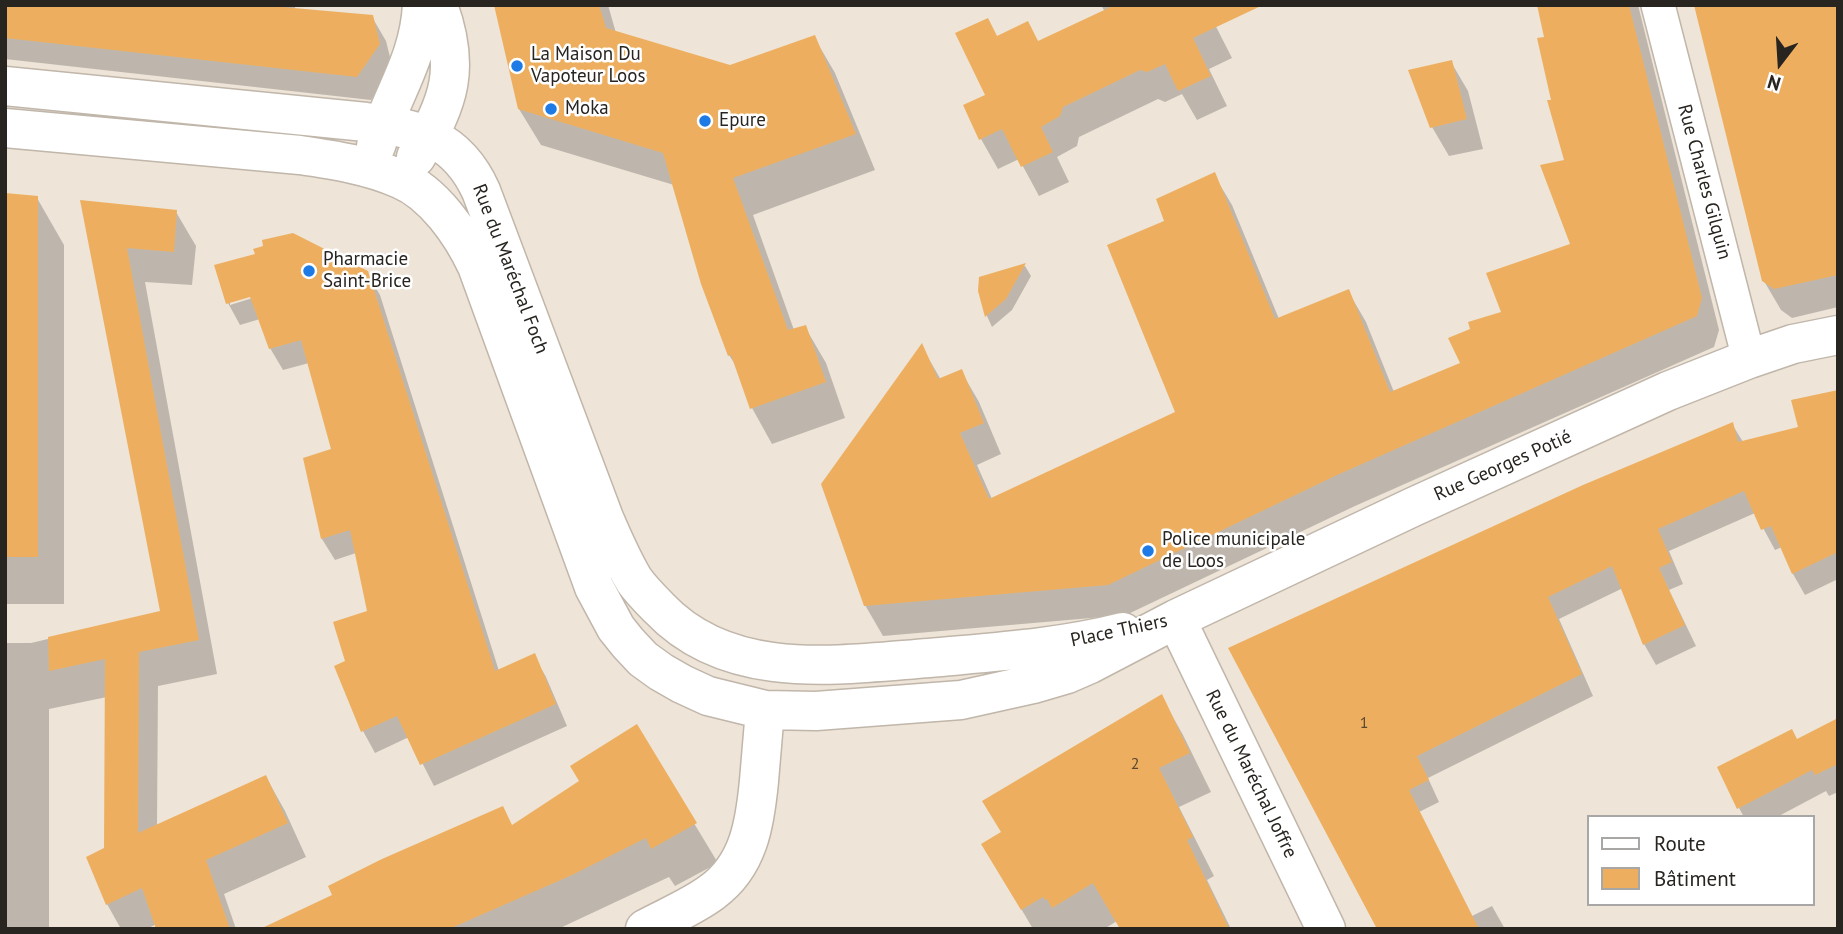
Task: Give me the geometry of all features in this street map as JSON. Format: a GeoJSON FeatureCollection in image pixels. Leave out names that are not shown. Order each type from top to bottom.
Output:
{"type":"FeatureCollection","features":[{"type":"Feature","properties":{"kind":"main road"},"geometry":{"type":"LineString","coordinates":[[386,174],[383,124],[411,61],[419,33],[422,5]]}},
{"type":"Feature","properties":{"kind":"main road"},"geometry":{"type":"LineString","coordinates":[[386,174],[429,135],[446,96],[451,71],[450,46],[439,5]]}},
{"type":"Feature","properties":{"kind":"main road","name":"Rue du Maréchal Foch"},"geometry":{"type":"LineString","coordinates":[[5,86],[383,124],[429,135],[457,155],[475,177],[604,518],[635,582]]}},
{"type":"Feature","properties":{"kind":"main road","name":"Rue du Maréchal Foch"},"geometry":{"type":"LineString","coordinates":[[5,128],[335,160],[386,174],[421,192],[448,218],[467,246],[482,279],[594,587],[616,628],[628,643]]}},
{"type":"Feature","properties":{"kind":"main road","name":"Rue Georges Potié"},"geometry":{"type":"LineString","coordinates":[[1176,619],[1668,391],[1793,344],[1838,335]]}},
{"type":"Feature","properties":{"kind":"main road","name":"Place Thiers"},"geometry":{"type":"LineString","coordinates":[[635,582],[664,614],[682,629],[720,650],[788,665],[860,663],[1042,647],[1111,635],[1176,619]]}},
{"type":"Feature","properties":{"kind":"main road","name":"Place Thiers"},"geometry":{"type":"LineString","coordinates":[[628,643],[643,659],[661,672],[708,696],[765,710],[816,711],[961,700],[1000,692],[1067,674],[1176,619]]}},
{"type":"Feature","properties":{"kind":"main road","name":"Rue du Maréchal Joffre"},"geometry":{"type":"LineString","coordinates":[[1176,619],[1326,929]]}},
{"type":"Feature","properties":{"kind":"main road"},"geometry":{"type":"LineString","coordinates":[[645,929],[711,893],[726,881],[746,851],[756,812],[765,710]]}},
{"type":"Feature","properties":{"kind":"street","name":"Rue Charles Gilquin"},"geometry":{"type":"LineString","coordinates":[[1658,5],[1749,359]]}},
{"type":"Feature","properties":{"kind":"building"},"geometry":{"type":"Polygon","coordinates":[[[5,5],[282,5],[373,15],[380,44],[357,77],[5,38],[5,5]]]}},
{"type":"Feature","properties":{"kind":"building","name":"Epure"},"geometry":{"type":"Polygon","coordinates":[[[494,5],[599,5],[606,28],[730,65],[815,35],[856,134],[733,178],[788,330],[806,325],[826,382],[750,409],[701,284],[663,153],[518,109],[494,5]]]}},
{"type":"Feature","properties":{"kind":"building"},"geometry":{"type":"Polygon","coordinates":[[[1115,5],[1263,5],[1193,38],[1211,76],[1178,91],[1165,64],[1147,72],[1140,70],[1063,107],[1060,116],[1041,127],[1053,152],[1021,167],[1002,129],[979,140],[963,105],[985,95],[955,33],[988,18],[997,36],[1028,21],[1038,41],[1115,5]]]}},
{"type":"Feature","properties":{"kind":"building"},"geometry":{"type":"Polygon","coordinates":[[[1537,5],[1629,5],[1702,298],[1697,316],[1337,475],[1108,585],[864,606],[821,484],[922,343],[938,379],[962,369],[984,423],[960,433],[989,499],[1175,412],[1107,245],[1164,221],[1156,199],[1215,172],[1275,319],[1349,289],[1390,392],[1460,363],[1448,338],[1470,329],[1468,322],[1501,312],[1486,273],[1570,244],[1540,165],[1564,160],[1547,100],[1551,100],[1537,38],[1544,37],[1537,5]]]}},
{"type":"Feature","properties":{"kind":"building"},"geometry":{"type":"Polygon","coordinates":[[[1694,5],[1838,5],[1838,275],[1774,289],[1762,281],[1694,5]]]}},
{"type":"Feature","properties":{"kind":"building"},"geometry":{"type":"Polygon","coordinates":[[[1452,60],[1467,119],[1430,128],[1408,70],[1452,60]]]}},
{"type":"Feature","properties":{"kind":"building"},"geometry":{"type":"Polygon","coordinates":[[[5,193],[38,196],[38,557],[5,557],[5,193]]]}},
{"type":"Feature","properties":{"kind":"building"},"geometry":{"type":"Polygon","coordinates":[[[80,200],[177,210],[174,252],[127,248],[199,640],[139,652],[138,833],[266,775],[288,823],[206,860],[230,929],[156,929],[142,888],[106,905],[86,857],[104,848],[105,659],[49,671],[48,637],[160,611],[80,200]]]}},
{"type":"Feature","properties":{"kind":"building"},"geometry":{"type":"Polygon","coordinates":[[[293,233],[368,271],[495,671],[535,653],[556,704],[420,765],[397,716],[361,732],[334,666],[345,661],[333,622],[367,611],[350,530],[321,539],[303,458],[331,449],[301,340],[269,349],[250,297],[226,304],[214,265],[255,254],[253,249],[263,246],[262,240],[293,233]]]}},
{"type":"Feature","properties":{"kind":"building"},"geometry":{"type":"Polygon","coordinates":[[[1026,263],[1006,299],[985,317],[978,291],[979,277],[1026,263]]]}},
{"type":"Feature","properties":{"kind":"building"},"geometry":{"type":"Polygon","coordinates":[[[1838,390],[1838,552],[1792,574],[1771,526],[1761,530],[1744,491],[1658,529],[1672,562],[1659,568],[1685,625],[1643,645],[1612,566],[1548,597],[1582,674],[1417,756],[1429,780],[1409,790],[1479,929],[1377,929],[1228,648],[1583,485],[1733,422],[1738,442],[1798,427],[1791,400],[1838,390]]]}},
{"type":"Feature","properties":{"kind":"building"},"geometry":{"type":"Polygon","coordinates":[[[1162,694],[1190,753],[1159,768],[1193,837],[1187,840],[1229,929],[1120,929],[1093,883],[1052,908],[1043,897],[1021,910],[981,844],[1001,832],[982,801],[1162,694]]]}},
{"type":"Feature","properties":{"kind":"building"},"geometry":{"type":"Polygon","coordinates":[[[1838,718],[1838,764],[1815,775],[1812,770],[1737,809],[1717,767],[1792,729],[1797,739],[1838,718]]]}},
{"type":"Feature","properties":{"kind":"building"},"geometry":{"type":"Polygon","coordinates":[[[637,724],[697,823],[651,849],[646,838],[572,875],[449,929],[260,929],[332,895],[328,886],[382,859],[503,806],[512,825],[579,781],[570,766],[637,724]]]}},
{"type":"Feature","properties":{"kind":"place","name":"La Maison Du Vapoteur Loos"},"geometry":{"type":"Point","coordinates":[517,66]}},
{"type":"Feature","properties":{"kind":"place","name":"Moka"},"geometry":{"type":"Point","coordinates":[551,109]}},
{"type":"Feature","properties":{"kind":"place","name":"Epure"},"geometry":{"type":"Point","coordinates":[705,121]}},
{"type":"Feature","properties":{"kind":"place","name":"Pharmacie Saint-Brice"},"geometry":{"type":"Point","coordinates":[309,271]}},
{"type":"Feature","properties":{"kind":"place","name":"Police municipale de Loos"},"geometry":{"type":"Point","coordinates":[1148,551]}}]}
